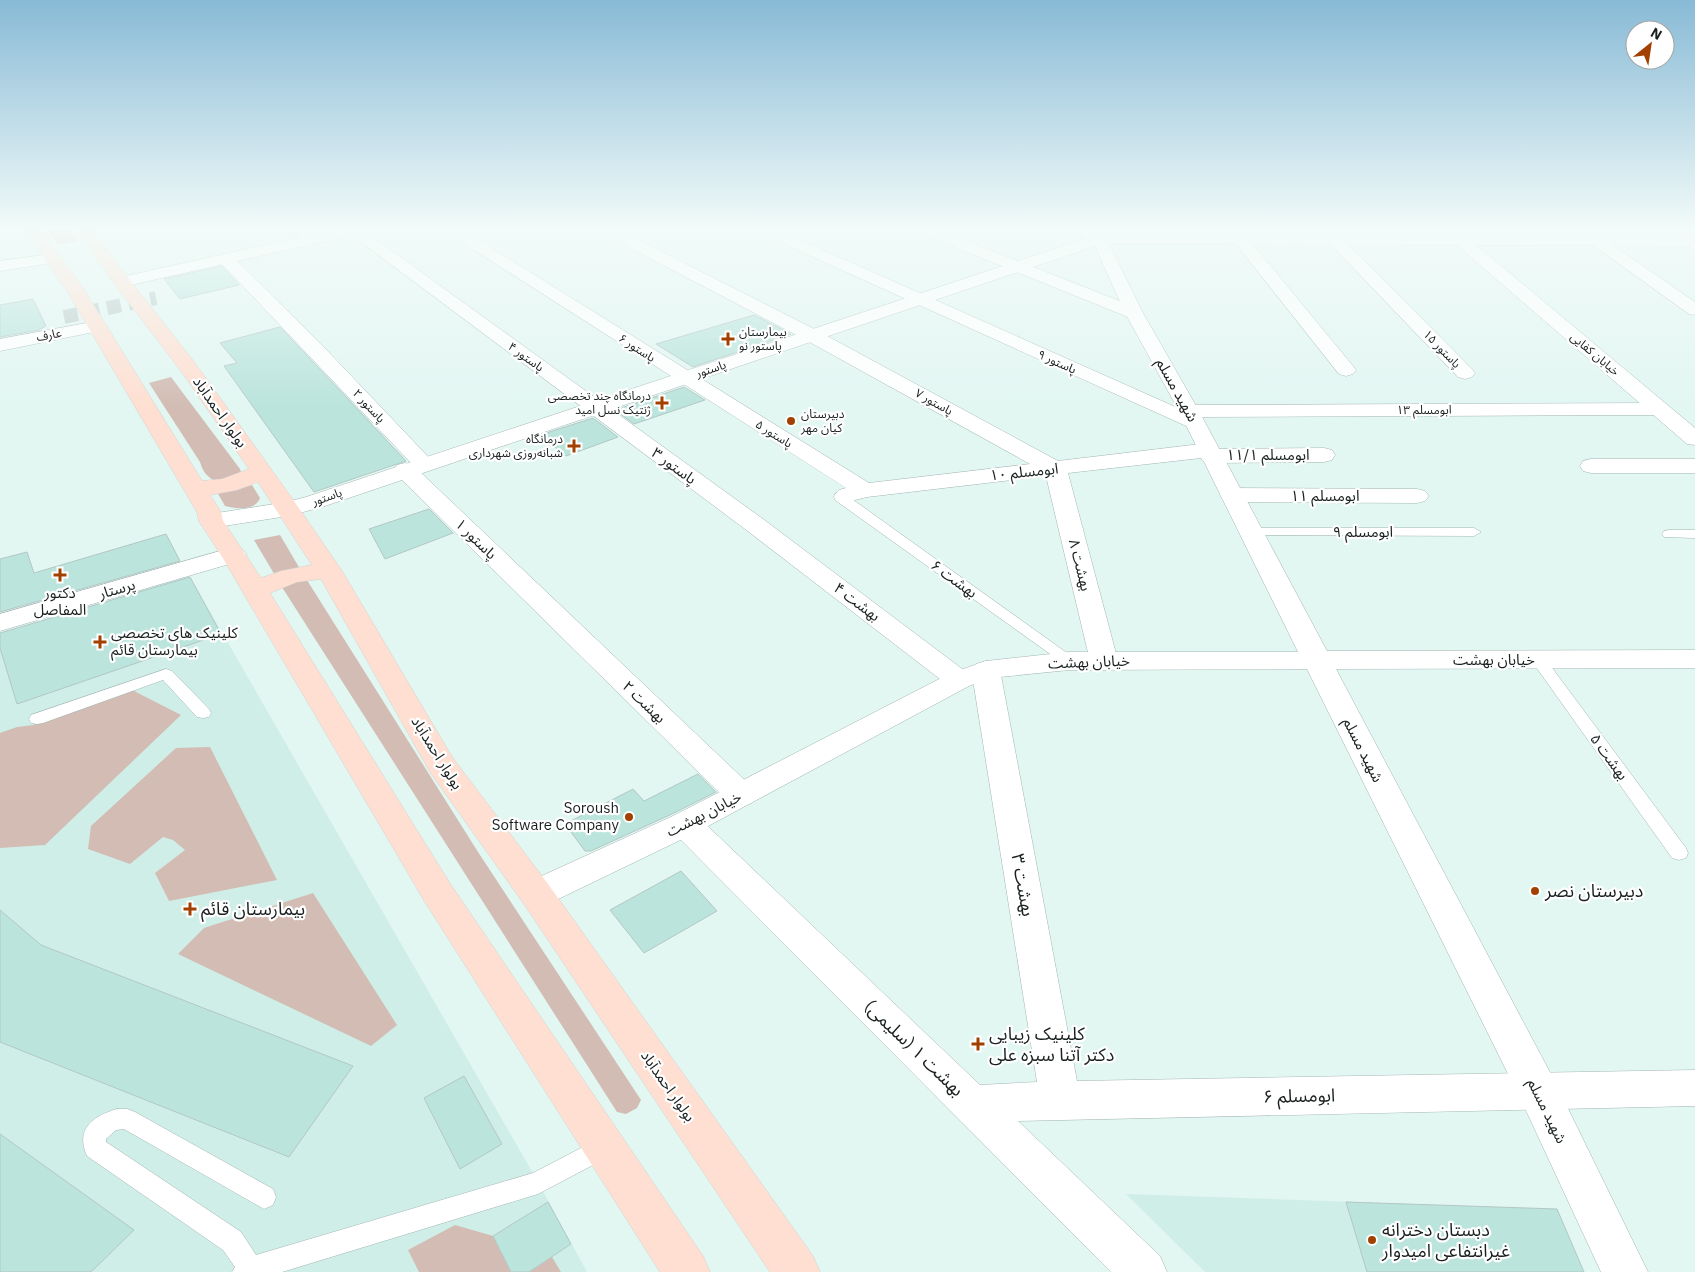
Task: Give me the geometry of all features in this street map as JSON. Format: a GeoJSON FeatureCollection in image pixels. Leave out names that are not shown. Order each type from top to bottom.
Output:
{"type":"FeatureCollection","features":[{"type":"Feature","properties":{"kind":"main road"},"geometry":{"type":"LineString","coordinates":[[76,289],[194,487],[211,521],[234,555],[437,892],[687,1272]]}},
{"type":"Feature","properties":{"kind":"main road","name":"بولوار احمدآباد"},"geometry":{"type":"LineString","coordinates":[[128,289],[188,367],[288,509],[329,571],[441,764],[536,894],[797,1272]]}},
{"type":"Feature","properties":{"kind":"main road"},"geometry":{"type":"LineString","coordinates":[[194,487],[223,486],[262,472]]}},
{"type":"Feature","properties":{"kind":"main road"},"geometry":{"type":"LineString","coordinates":[[255,591],[290,575],[329,571]]}},
{"type":"Feature","properties":{"kind":"street","name":"پاستور ۲"},"geometry":{"type":"LineString","coordinates":[[256,289],[313,347],[414,467]]}},
{"type":"Feature","properties":{"kind":"street","name":"پاستور ۴"},"geometry":{"type":"LineString","coordinates":[[433,289],[595,407]]}},
{"type":"Feature","properties":{"kind":"street","name":"پاستور ۶"},"geometry":{"type":"LineString","coordinates":[[548,289],[684,378]]}},
{"type":"Feature","properties":{"kind":"street","name":"پاستور ۷"},"geometry":{"type":"LineString","coordinates":[[723,289],[811,335],[1056,469]]}},
{"type":"Feature","properties":{"kind":"street","name":"پاستور ۹"},"geometry":{"type":"LineString","coordinates":[[896,289],[1201,435]]}},
{"type":"Feature","properties":{"kind":"street","name":"پاستور"},"geometry":{"type":"LineString","coordinates":[[211,521],[288,509],[951,289]]}},
{"type":"Feature","properties":{"kind":"street"},"geometry":{"type":"LineString","coordinates":[[1074,289],[1134,313]]}},
{"type":"Feature","properties":{"kind":"street","name":"شهید مسلم"},"geometry":{"type":"LineString","coordinates":[[1121,289],[1201,435],[1318,660],[1538,1091],[1625,1272]]}},
{"type":"Feature","properties":{"kind":"street"},"geometry":{"type":"LineString","coordinates":[[1281,289],[1346,370]]}},
{"type":"Feature","properties":{"kind":"street","name":"پاستور ۱۵"},"geometry":{"type":"LineString","coordinates":[[1384,289],[1465,372]]}},
{"type":"Feature","properties":{"kind":"street","name":"خیابان کفایی"},"geometry":{"type":"LineString","coordinates":[[1520,289],[1695,439]]}},
{"type":"Feature","properties":{"kind":"street"},"geometry":{"type":"LineString","coordinates":[[1665,289],[1695,310]]}},
{"type":"Feature","properties":{"kind":"street","name":"عارف"},"geometry":{"type":"LineString","coordinates":[[0,345],[98,326]]}},
{"type":"Feature","properties":{"kind":"street","name":"پاستور ۵"},"geometry":{"type":"LineString","coordinates":[[684,378],[865,490]]}},
{"type":"Feature","properties":{"kind":"street","name":"پاستور ۳"},"geometry":{"type":"LineString","coordinates":[[595,407],[754,524]]}},
{"type":"Feature","properties":{"kind":"street","name":"ابومسلم ۱۳"},"geometry":{"type":"LineString","coordinates":[[1201,435],[1660,409]]}},
{"type":"Feature","properties":{"kind":"street","name":"ابومسلم ۱۱/۱"},"geometry":{"type":"LineString","coordinates":[[1201,435],[1324,455]]}},
{"type":"Feature","properties":{"kind":"street","name":"ابومسلم ۱۰"},"geometry":{"type":"LineString","coordinates":[[840,497],[865,490],[1056,469],[1201,435]]}},
{"type":"Feature","properties":{"kind":"street"},"geometry":{"type":"LineString","coordinates":[[1591,466],[1695,466]]}},
{"type":"Feature","properties":{"kind":"street","name":"پاستور ۱"},"geometry":{"type":"LineString","coordinates":[[414,467],[547,608]]}},
{"type":"Feature","properties":{"kind":"street","name":"بهشت ۸"},"geometry":{"type":"LineString","coordinates":[[1056,469],[1104,660]]}},
{"type":"Feature","properties":{"kind":"street","name":"ابومسلم ۱۱"},"geometry":{"type":"LineString","coordinates":[[1232,496],[1417,496]]}},
{"type":"Feature","properties":{"kind":"street","name":"بهشت ۴"},"geometry":{"type":"LineString","coordinates":[[754,524],[973,675]]}},
{"type":"Feature","properties":{"kind":"street","name":"پرستار"},"geometry":{"type":"LineString","coordinates":[[0,623],[234,555]]}},
{"type":"Feature","properties":{"kind":"street","name":"بهشت ۲"},"geometry":{"type":"LineString","coordinates":[[547,608],[741,795]]}},
{"type":"Feature","properties":{"kind":"street","name":"خیابان بهشت"},"geometry":{"type":"LineString","coordinates":[[536,894],[685,824],[973,675],[1068,660],[1695,659]]}},
{"type":"Feature","properties":{"kind":"street","name":"بهشت ۳"},"geometry":{"type":"LineString","coordinates":[[973,675],[1060,1100]]}},
{"type":"Feature","properties":{"kind":"street","name":"بهشت ۱ (سلیمی)"},"geometry":{"type":"LineString","coordinates":[[685,824],[1144,1272]]}},
{"type":"Feature","properties":{"kind":"street","name":"ابومسلم ۶"},"geometry":{"type":"LineString","coordinates":[[972,1104],[1060,1100],[1695,1088]]}},
{"type":"Feature","properties":{"kind":"lane","name":"بهشت ۶"},"geometry":{"type":"LineString","coordinates":[[840,497],[1068,660]]}},
{"type":"Feature","properties":{"kind":"lane","name":"ابومسلم ۹"},"geometry":{"type":"LineString","coordinates":[[1251,532],[1474,532]]}},
{"type":"Feature","properties":{"kind":"lane"},"geometry":{"type":"LineString","coordinates":[[1669,534],[1695,534]]}},
{"type":"Feature","properties":{"kind":"lane","name":"بهشت ۵"},"geometry":{"type":"LineString","coordinates":[[1539,660],[1680,854]]}},
{"type":"Feature","properties":{"kind":"lane"},"geometry":{"type":"LineString","coordinates":[[36,719],[166,674],[203,713]]}},
{"type":"Feature","properties":{"kind":"lane"},"geometry":{"type":"LineString","coordinates":[[264,1197],[127,1119],[112,1120],[105,1124],[94,1136],[95,1148],[232,1241],[249,1271],[538,1182],[604,1147]]}},
{"type":"Feature","properties":{"kind":"shaded area"},"geometry":{"type":"Polygon","coordinates":[[[171,377],[240,469],[242,476],[217,482],[204,471],[149,383],[171,377]]]}},
{"type":"Feature","properties":{"kind":"shaded area"},"geometry":{"type":"Polygon","coordinates":[[[252,485],[260,498],[254,505],[245,508],[225,506],[217,492],[233,491],[252,485]]]}},
{"type":"Feature","properties":{"kind":"shaded area"},"geometry":{"type":"Polygon","coordinates":[[[280,535],[300,569],[276,577],[254,540],[280,535]]]}},
{"type":"Feature","properties":{"kind":"shaded area","name":"بیمارستان قائم"},"geometry":{"type":"Polygon","coordinates":[[[189,575],[538,1182],[587,1272],[0,1272],[0,635],[189,575]]]}},
{"type":"Feature","properties":{"kind":"shaded area"},"geometry":{"type":"Polygon","coordinates":[[[305,577],[478,852],[641,1100],[637,1108],[626,1114],[617,1112],[280,584],[305,577]]]}},
{"type":"Feature","properties":{"kind":"shaded area"},"geometry":{"type":"Polygon","coordinates":[[[132,690],[181,715],[45,845],[0,848],[0,733],[17,727],[33,725],[132,690]]]}},
{"type":"Feature","properties":{"kind":"shaded area"},"geometry":{"type":"Polygon","coordinates":[[[210,747],[277,880],[169,901],[155,873],[185,850],[173,840],[163,837],[130,864],[88,849],[91,826],[176,748],[210,747]]]}},
{"type":"Feature","properties":{"kind":"shaded area"},"geometry":{"type":"Polygon","coordinates":[[[313,893],[397,1025],[371,1046],[178,954],[204,928],[313,893]]]}},
{"type":"Feature","properties":{"kind":"shaded area","name":"دبستان دخترانه غیرانتفاعی امیدوار"},"geometry":{"type":"Polygon","coordinates":[[[1126,1194],[1557,1209],[1584,1272],[1205,1272],[1126,1194]]]}},
{"type":"Feature","properties":{"kind":"shaded area"},"geometry":{"type":"Polygon","coordinates":[[[455,1225],[493,1236],[511,1272],[419,1272],[408,1250],[455,1225]]]}},
{"type":"Feature","properties":{"kind":"shaded area"},"geometry":{"type":"Polygon","coordinates":[[[552,1257],[561,1272],[529,1272],[552,1257]]]}},
{"type":"Feature","properties":{"kind":"building"},"geometry":{"type":"Polygon","coordinates":[[[172,289],[221,289],[180,299],[172,289]]]}},
{"type":"Feature","properties":{"kind":"building"},"geometry":{"type":"Polygon","coordinates":[[[33,299],[46,326],[39,330],[0,337],[0,305],[33,299]]]}},
{"type":"Feature","properties":{"kind":"building","name":"بیمارستان پاستور نو"},"geometry":{"type":"Polygon","coordinates":[[[754,315],[791,334],[693,367],[656,344],[754,315]]]}},
{"type":"Feature","properties":{"kind":"building"},"geometry":{"type":"Polygon","coordinates":[[[280,327],[406,461],[314,492],[224,366],[237,363],[220,343],[280,327]]]}},
{"type":"Feature","properties":{"kind":"building","name":"درمانگاه چند تخصصی ژنتیک نسل امید"},"geometry":{"type":"Polygon","coordinates":[[[684,387],[705,400],[634,424],[615,410],[684,387]]]}},
{"type":"Feature","properties":{"kind":"building","name":"درمانگاه شبانه‌روزی شهرداری"},"geometry":{"type":"Polygon","coordinates":[[[593,418],[618,437],[566,456],[540,435],[593,418]]]}},
{"type":"Feature","properties":{"kind":"building"},"geometry":{"type":"Polygon","coordinates":[[[429,509],[453,533],[385,559],[369,529],[429,509]]]}},
{"type":"Feature","properties":{"kind":"building"},"geometry":{"type":"Polygon","coordinates":[[[166,534],[180,561],[0,612],[0,559],[27,552],[34,573],[166,534]]]}},
{"type":"Feature","properties":{"kind":"building","name":"کلینیک های تخصصی بیمارستان قائم"},"geometry":{"type":"Polygon","coordinates":[[[190,577],[221,634],[17,704],[0,648],[0,633],[190,577]]]}},
{"type":"Feature","properties":{"kind":"building","name":"Soroush Software Company"},"geometry":{"type":"Polygon","coordinates":[[[698,774],[716,792],[591,851],[585,851],[565,824],[633,789],[644,801],[698,774]]]}},
{"type":"Feature","properties":{"kind":"building"},"geometry":{"type":"Polygon","coordinates":[[[681,871],[717,911],[644,953],[610,910],[681,871]]]}},
{"type":"Feature","properties":{"kind":"building"},"geometry":{"type":"Polygon","coordinates":[[[0,910],[41,945],[353,1066],[289,1157],[0,1042],[0,910]]]}},
{"type":"Feature","properties":{"kind":"building"},"geometry":{"type":"Polygon","coordinates":[[[464,1076],[502,1144],[460,1169],[424,1098],[464,1076]]]}},
{"type":"Feature","properties":{"kind":"building"},"geometry":{"type":"Polygon","coordinates":[[[0,1134],[134,1230],[91,1272],[0,1272],[0,1134]]]}},
{"type":"Feature","properties":{"kind":"building"},"geometry":{"type":"Polygon","coordinates":[[[548,1202],[571,1244],[529,1272],[511,1272],[493,1236],[548,1202]]]}},
{"type":"Feature","properties":{"kind":"building"},"geometry":{"type":"Polygon","coordinates":[[[1346,1202],[1557,1209],[1584,1272],[1367,1272],[1346,1202]]]}},
{"type":"Feature","properties":{"kind":"tunnel"},"geometry":{"type":"LineString","coordinates":[[64,317],[156,298]]}},
{"type":"Feature","properties":{"kind":"place","name":"بیمارستان پاستور نو"},"geometry":{"type":"Point","coordinates":[728,339]}},
{"type":"Feature","properties":{"kind":"place","name":"درمانگاه چند تخصصی ژنتیک نسل امید"},"geometry":{"type":"Point","coordinates":[662,403]}},
{"type":"Feature","properties":{"kind":"place","name":"دبیرستان کیان مهر"},"geometry":{"type":"Point","coordinates":[791,421]}},
{"type":"Feature","properties":{"kind":"place","name":"درمانگاه شبانه‌روزی شهرداری"},"geometry":{"type":"Point","coordinates":[574,446]}},
{"type":"Feature","properties":{"kind":"place","name":"دكتور المفاصل"},"geometry":{"type":"Point","coordinates":[60,575]}},
{"type":"Feature","properties":{"kind":"place","name":"کلینیک های تخصصی بیمارستان قائم"},"geometry":{"type":"Point","coordinates":[100,642]}},
{"type":"Feature","properties":{"kind":"place","name":"Soroush Software Company"},"geometry":{"type":"Point","coordinates":[629,817]}},
{"type":"Feature","properties":{"kind":"place","name":"دبیرستان نصر"},"geometry":{"type":"Point","coordinates":[1535,891]}},
{"type":"Feature","properties":{"kind":"place","name":"بیمارستان قائم"},"geometry":{"type":"Point","coordinates":[190,909]}},
{"type":"Feature","properties":{"kind":"place","name":"کلینیک زیبایی دکتر آتنا سبزه علی"},"geometry":{"type":"Point","coordinates":[978,1044]}},
{"type":"Feature","properties":{"kind":"place","name":"دبستان دخترانه غیرانتفاعی امیدوار"},"geometry":{"type":"Point","coordinates":[1372,1240]}}]}
